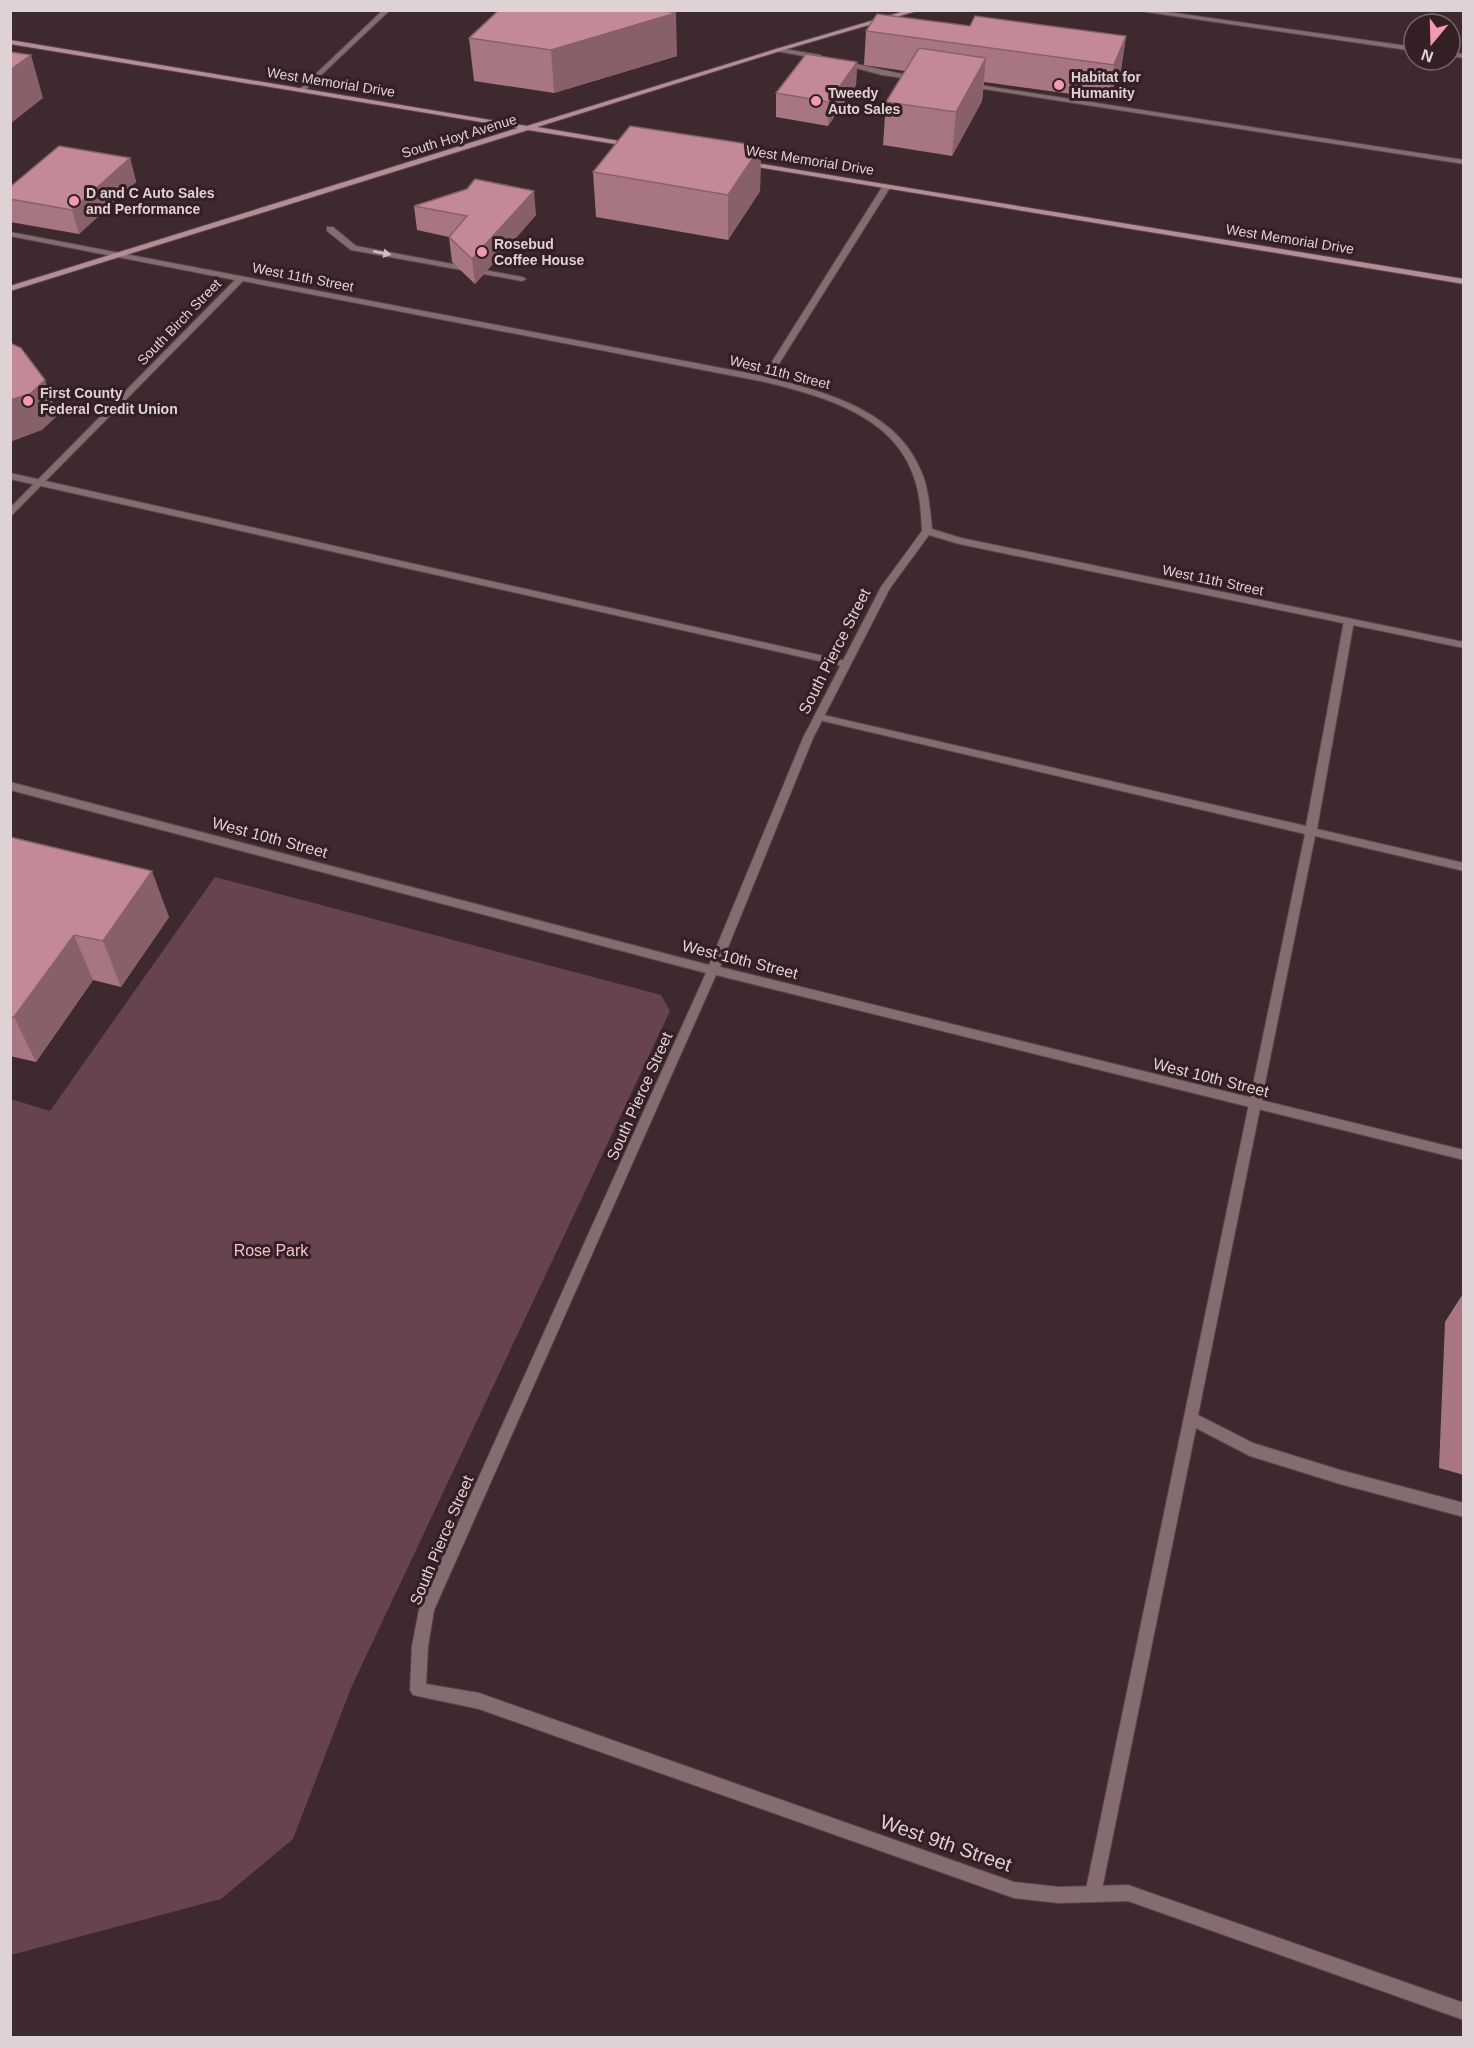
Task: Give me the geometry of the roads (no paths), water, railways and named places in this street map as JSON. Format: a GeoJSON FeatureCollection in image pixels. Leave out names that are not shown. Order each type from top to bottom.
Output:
{"type":"FeatureCollection","features":[{"type":"Feature","properties":{"kind":"main road","name":"South Hoyt Avenue"},"geometry":{"type":"LineString","coordinates":[[10,289],[778,50],[917,10]]}},
{"type":"Feature","properties":{"kind":"main road","name":"West Memorial Drive"},"geometry":{"type":"LineString","coordinates":[[10,42],[642,146]]}},
{"type":"Feature","properties":{"kind":"main road","name":"West Memorial Drive"},"geometry":{"type":"LineString","coordinates":[[738,162],[1464,282]]}},
{"type":"Feature","properties":{"kind":"street"},"geometry":{"type":"LineString","coordinates":[[301,91],[387,10]]}},
{"type":"Feature","properties":{"kind":"street"},"geometry":{"type":"LineString","coordinates":[[1136,10],[1402,47]]}},
{"type":"Feature","properties":{"kind":"street"},"geometry":{"type":"LineString","coordinates":[[778,50],[819,57],[882,73],[926,79]]}},
{"type":"Feature","properties":{"kind":"street"},"geometry":{"type":"LineString","coordinates":[[962,84],[1464,162]]}},
{"type":"Feature","properties":{"kind":"street"},"geometry":{"type":"LineString","coordinates":[[765,379],[887,186]]}},
{"type":"Feature","properties":{"kind":"street"},"geometry":{"type":"LineString","coordinates":[[330,229],[354,248],[522,279]]}},
{"type":"Feature","properties":{"kind":"street","name":"West 11th Street"},"geometry":{"type":"LineString","coordinates":[[10,234],[765,379],[817,392],[850,407],[887,431],[914,464],[925,495],[927,531],[959,541],[1464,645]]}},
{"type":"Feature","properties":{"kind":"street","name":"South Birch Street"},"geometry":{"type":"LineString","coordinates":[[10,514],[241,278]]}},
{"type":"Feature","properties":{"kind":"street"},"geometry":{"type":"LineString","coordinates":[[10,476],[846,664]]}},
{"type":"Feature","properties":{"kind":"street","name":"South Pierce Street"},"geometry":{"type":"LineString","coordinates":[[418,1690],[420,1646],[427,1610],[713,970],[819,717],[886,587],[927,531]]}},
{"type":"Feature","properties":{"kind":"street"},"geometry":{"type":"LineString","coordinates":[[1093,1894],[1256,1105],[1311,831],[1349,621]]}},
{"type":"Feature","properties":{"kind":"street"},"geometry":{"type":"LineString","coordinates":[[819,717],[1464,867]]}},
{"type":"Feature","properties":{"kind":"street","name":"West 10th Street"},"geometry":{"type":"LineString","coordinates":[[10,786],[713,970],[1464,1155]]}},
{"type":"Feature","properties":{"kind":"street"},"geometry":{"type":"LineString","coordinates":[[1191,1418],[1250,1449],[1464,1510]]}},
{"type":"Feature","properties":{"kind":"street","name":"West 9th Street"},"geometry":{"type":"LineString","coordinates":[[418,1690],[479,1701],[1014,1890],[1059,1895],[1128,1893],[1464,2012]]}},
{"type":"Feature","properties":{"kind":"place","name":"Habitat for Humanity"},"geometry":{"type":"Point","coordinates":[1059,85]}},
{"type":"Feature","properties":{"kind":"place","name":"Tweedy Auto Sales"},"geometry":{"type":"Point","coordinates":[816,101]}},
{"type":"Feature","properties":{"kind":"place","name":"D and C Auto Sales and Performance"},"geometry":{"type":"Point","coordinates":[74,201]}},
{"type":"Feature","properties":{"kind":"place","name":"Rosebud Coffee House"},"geometry":{"type":"Point","coordinates":[482,252]}},
{"type":"Feature","properties":{"kind":"place","name":"First County Federal Credit Union"},"geometry":{"type":"Point","coordinates":[28,401]}},
{"type":"Feature","properties":{"kind":"park label","name":"Rose Park"},"geometry":{"type":"Point","coordinates":[271,1250]}}]}
